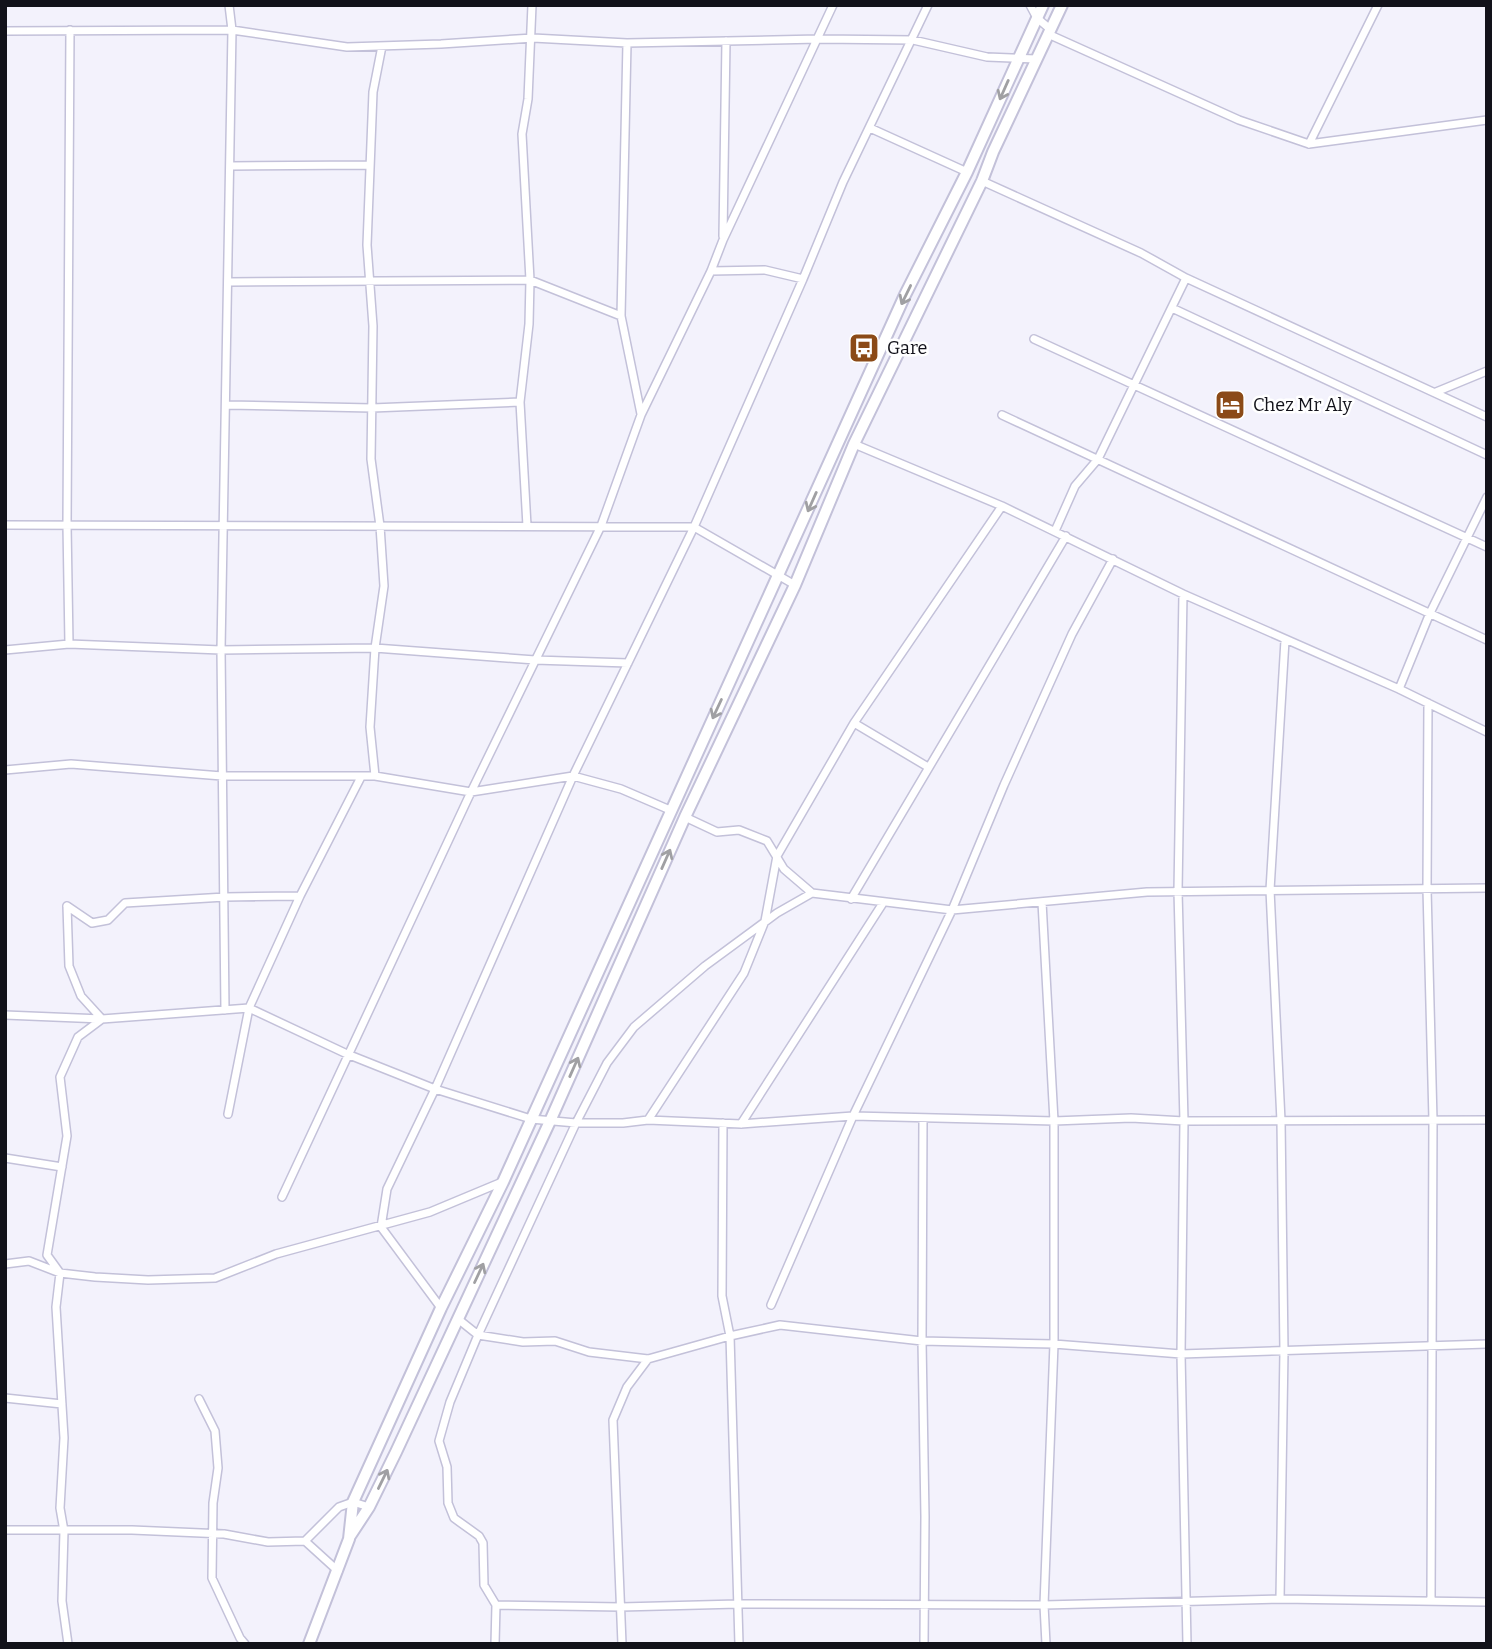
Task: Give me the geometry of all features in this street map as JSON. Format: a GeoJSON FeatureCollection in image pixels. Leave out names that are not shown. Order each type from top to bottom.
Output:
{"type":"FeatureCollection","features":[{"type":"Feature","properties":{"kind":"main road"},"geometry":{"type":"LineString","coordinates":[[309,1644],[349,1539],[353,1502],[441,1308],[503,1182],[905,295],[967,172],[1043,5]]}},
{"type":"Feature","properties":{"kind":"main road"},"geometry":{"type":"LineString","coordinates":[[349,1539],[369,1507],[551,1119],[685,817],[795,585],[854,444],[982,181],[1062,5]]}},
{"type":"Feature","properties":{"kind":"main road"},"geometry":{"type":"LineString","coordinates":[[840,438],[854,444]]}},
{"type":"Feature","properties":{"kind":"street"},"geometry":{"type":"LineString","coordinates":[[225,1010],[221,650],[231,166],[232,30],[229,5]]}},
{"type":"Feature","properties":{"kind":"street"},"geometry":{"type":"LineString","coordinates":[[527,526],[520,402],[529,324],[530,280],[522,134],[533,38],[532,5]]}},
{"type":"Feature","properties":{"kind":"street"},"geometry":{"type":"LineString","coordinates":[[282,1197],[471,792],[601,526],[641,415],[711,271],[833,5]]}},
{"type":"Feature","properties":{"kind":"street"},"geometry":{"type":"LineString","coordinates":[[441,1308],[381,1227],[387,1189],[435,1089],[573,776],[694,527],[843,182],[928,5]]}},
{"type":"Feature","properties":{"kind":"street"},"geometry":{"type":"LineString","coordinates":[[1030,5],[1049,31],[1239,120],[1309,144],[1487,120]]}},
{"type":"Feature","properties":{"kind":"street"},"geometry":{"type":"LineString","coordinates":[[1309,144],[1378,5]]}},
{"type":"Feature","properties":{"kind":"street"},"geometry":{"type":"LineString","coordinates":[[69,643],[67,525],[70,30]]}},
{"type":"Feature","properties":{"kind":"street"},"geometry":{"type":"LineString","coordinates":[[5,31],[232,30],[347,47],[533,38],[627,43],[819,38],[913,40],[987,57],[1036,60]]}},
{"type":"Feature","properties":{"kind":"street"},"geometry":{"type":"LineString","coordinates":[[723,240],[726,41]]}},
{"type":"Feature","properties":{"kind":"street"},"geometry":{"type":"LineString","coordinates":[[627,43],[621,316],[641,415]]}},
{"type":"Feature","properties":{"kind":"street"},"geometry":{"type":"LineString","coordinates":[[375,776],[370,727],[375,648],[384,586],[380,526],[371,460],[373,326],[367,245],[373,92],[382,46]]}},
{"type":"Feature","properties":{"kind":"street"},"geometry":{"type":"LineString","coordinates":[[870,128],[967,172]]}},
{"type":"Feature","properties":{"kind":"street"},"geometry":{"type":"LineString","coordinates":[[231,166],[370,165]]}},
{"type":"Feature","properties":{"kind":"street"},"geometry":{"type":"LineString","coordinates":[[982,181],[1487,417]]}},
{"type":"Feature","properties":{"kind":"street"},"geometry":{"type":"LineString","coordinates":[[711,271],[765,270],[803,279]]}},
{"type":"Feature","properties":{"kind":"street"},"geometry":{"type":"LineString","coordinates":[[1055,531],[1075,486],[1098,459],[1186,278]]}},
{"type":"Feature","properties":{"kind":"street"},"geometry":{"type":"LineString","coordinates":[[229,282],[530,280],[621,316]]}},
{"type":"Feature","properties":{"kind":"street"},"geometry":{"type":"LineString","coordinates":[[1171,308],[1487,455]]}},
{"type":"Feature","properties":{"kind":"street"},"geometry":{"type":"LineString","coordinates":[[1034,339],[1487,547]]}},
{"type":"Feature","properties":{"kind":"street"},"geometry":{"type":"LineString","coordinates":[[1435,392],[1487,371]]}},
{"type":"Feature","properties":{"kind":"street"},"geometry":{"type":"LineString","coordinates":[[226,405],[372,408],[520,402]]}},
{"type":"Feature","properties":{"kind":"street"},"geometry":{"type":"LineString","coordinates":[[1002,415],[1487,640]]}},
{"type":"Feature","properties":{"kind":"street"},"geometry":{"type":"LineString","coordinates":[[854,444],[1002,506],[1183,594],[1399,689],[1487,733]]}},
{"type":"Feature","properties":{"kind":"street"},"geometry":{"type":"LineString","coordinates":[[1399,689],[1430,613],[1465,537],[1487,497]]}},
{"type":"Feature","properties":{"kind":"street"},"geometry":{"type":"LineString","coordinates":[[648,1120],[744,973],[765,921],[777,856],[854,723],[1002,506]]}},
{"type":"Feature","properties":{"kind":"street"},"geometry":{"type":"LineString","coordinates":[[5,525],[694,527],[795,585]]}},
{"type":"Feature","properties":{"kind":"street"},"geometry":{"type":"LineString","coordinates":[[851,899],[1066,536]]}},
{"type":"Feature","properties":{"kind":"street"},"geometry":{"type":"LineString","coordinates":[[771,1305],[853,1116],[953,910],[1004,785],[1072,634],[1113,559]]}},
{"type":"Feature","properties":{"kind":"street"},"geometry":{"type":"LineString","coordinates":[[1183,594],[1178,891],[1184,1121],[1181,1354],[1187,1644]]}},
{"type":"Feature","properties":{"kind":"street"},"geometry":{"type":"LineString","coordinates":[[1280,1599],[1284,1351],[1281,1121],[1270,890],[1285,640]]}},
{"type":"Feature","properties":{"kind":"street"},"geometry":{"type":"LineString","coordinates":[[5,650],[69,643],[221,650],[375,648],[535,660],[628,663]]}},
{"type":"Feature","properties":{"kind":"street"},"geometry":{"type":"LineString","coordinates":[[1427,703],[1427,889],[1433,1120],[1431,1600]]}},
{"type":"Feature","properties":{"kind":"street"},"geometry":{"type":"LineString","coordinates":[[854,723],[928,767]]}},
{"type":"Feature","properties":{"kind":"street"},"geometry":{"type":"LineString","coordinates":[[5,770],[71,764],[222,776],[375,776],[471,792],[573,776],[621,789],[670,810]]}},
{"type":"Feature","properties":{"kind":"street"},"geometry":{"type":"LineString","coordinates":[[228,1114],[249,1008],[300,896],[361,777]]}},
{"type":"Feature","properties":{"kind":"street"},"geometry":{"type":"LineString","coordinates":[[685,817],[717,832],[739,830],[767,841],[784,869],[812,893],[953,910],[1147,892],[1487,888]]}},
{"type":"Feature","properties":{"kind":"street"},"geometry":{"type":"LineString","coordinates":[[495,1644],[496,1605],[484,1585],[483,1543],[454,1518],[447,1503],[447,1467],[439,1441],[450,1402],[478,1335],[576,1123],[607,1063],[634,1027],[705,966],[765,921],[812,893]]}},
{"type":"Feature","properties":{"kind":"street"},"geometry":{"type":"LineString","coordinates":[[102,1019],[80,996],[69,966],[67,905],[93,923],[108,920],[125,903],[300,896]]}},
{"type":"Feature","properties":{"kind":"street"},"geometry":{"type":"LineString","coordinates":[[1042,902],[1054,1121],[1054,1344],[1044,1605],[1046,1644]]}},
{"type":"Feature","properties":{"kind":"street"},"geometry":{"type":"LineString","coordinates":[[741,1124],[883,903]]}},
{"type":"Feature","properties":{"kind":"street"},"geometry":{"type":"LineString","coordinates":[[5,1015],[102,1019],[249,1008],[347,1054],[435,1089],[531,1119],[576,1123],[648,1120],[741,1124],[853,1116],[923,1120],[1054,1121],[1131,1118],[1184,1121],[1487,1120]]}},
{"type":"Feature","properties":{"kind":"street"},"geometry":{"type":"LineString","coordinates":[[68,1644],[62,1601],[64,1531],[60,1508],[64,1438],[56,1307],[60,1273],[47,1255],[67,1136],[60,1077],[78,1037],[102,1019]]}},
{"type":"Feature","properties":{"kind":"street"},"geometry":{"type":"LineString","coordinates":[[923,1120],[924,1644]]}},
{"type":"Feature","properties":{"kind":"street"},"geometry":{"type":"LineString","coordinates":[[723,1124],[722,1296],[730,1336],[739,1644]]}},
{"type":"Feature","properties":{"kind":"street"},"geometry":{"type":"LineString","coordinates":[[5,1158],[62,1167]]}},
{"type":"Feature","properties":{"kind":"street"},"geometry":{"type":"LineString","coordinates":[[5,1264],[29,1261],[60,1273],[148,1280],[215,1278],[276,1254],[430,1212],[503,1182]]}},
{"type":"Feature","properties":{"kind":"street"},"geometry":{"type":"LineString","coordinates":[[458,1319],[478,1335],[523,1342],[555,1341],[589,1352],[648,1359],[780,1325],[922,1341],[1054,1344],[1181,1354],[1487,1344]]}},
{"type":"Feature","properties":{"kind":"street"},"geometry":{"type":"LineString","coordinates":[[622,1644],[612,1420],[627,1387],[648,1359]]}},
{"type":"Feature","properties":{"kind":"street"},"geometry":{"type":"LineString","coordinates":[[5,1398],[62,1405]]}},
{"type":"Feature","properties":{"kind":"street"},"geometry":{"type":"LineString","coordinates":[[199,1399],[215,1431],[218,1468],[213,1503],[212,1578],[245,1644]]}},
{"type":"Feature","properties":{"kind":"street"},"geometry":{"type":"LineString","coordinates":[[5,1530],[132,1530],[213,1534],[268,1542],[305,1541],[340,1507],[353,1502],[369,1507]]}},
{"type":"Feature","properties":{"kind":"street"},"geometry":{"type":"LineString","coordinates":[[305,1541],[338,1572]]}},
{"type":"Feature","properties":{"kind":"street"},"geometry":{"type":"LineString","coordinates":[[496,1605],[925,1606],[1280,1599],[1487,1602]]}},
{"type":"Feature","properties":{"kind":"place","name":"Gare"},"geometry":{"type":"Point","coordinates":[864,348]}},
{"type":"Feature","properties":{"kind":"place","name":"Chez Mr Aly"},"geometry":{"type":"Point","coordinates":[1230,405]}}]}
